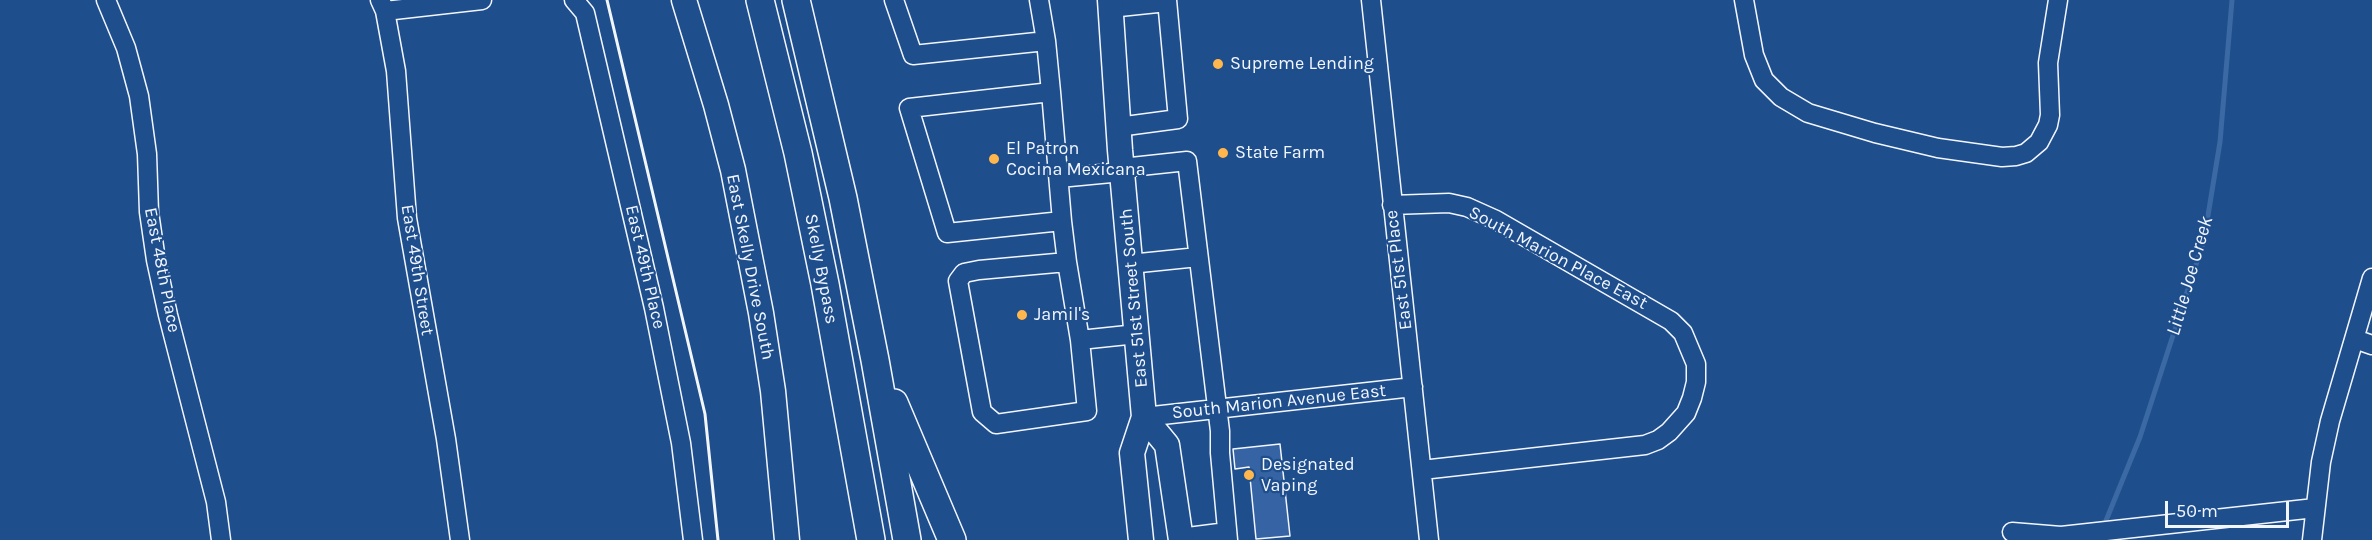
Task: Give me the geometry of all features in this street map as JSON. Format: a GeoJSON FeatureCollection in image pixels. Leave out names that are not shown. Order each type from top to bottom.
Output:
{"type":"FeatureCollection","features":[{"type":"Feature","properties":{"kind":"highway","name":"Skelly Bypass"},"geometry":{"type":"LineString","coordinates":[[760,0],[798,153],[825,284],[867,532]]}},
{"type":"Feature","properties":{"kind":"highway","name":"Skelly Bypass"},"geometry":{"type":"LineString","coordinates":[[796,0],[841,187],[907,540]]}},
{"type":"Feature","properties":{"kind":"highway"},"geometry":{"type":"LineString","coordinates":[[875,360],[952,540]]}},
{"type":"Feature","properties":{"kind":"main road","name":"East Skelly Drive South"},"geometry":{"type":"LineString","coordinates":[[684,0],[730,159],[761,313],[773,391],[787,540]]}},
{"type":"Feature","properties":{"kind":"main road","name":"East 51st Street South"},"geometry":{"type":"LineString","coordinates":[[1110,4],[1118,127],[1144,417],[1132,453],[1141,540]]}},
{"type":"Feature","properties":{"kind":"main road"},"geometry":{"type":"LineString","coordinates":[[1144,417],[1167,445],[1180,539]]}},
{"type":"Feature","properties":{"kind":"street","name":"East 48th Place"},"geometry":{"type":"LineString","coordinates":[[106,0],[126,48],[139,96],[147,154],[150,212],[156,260],[216,502],[221,540]]}},
{"type":"Feature","properties":{"kind":"street"},"geometry":{"type":"LineString","coordinates":[[382,5],[483,0]]}},
{"type":"Feature","properties":{"kind":"street","name":"East 49th Place"},"geometry":{"type":"LineString","coordinates":[[574,0],[585,14],[654,308],[681,443],[693,540]]}},
{"type":"Feature","properties":{"kind":"street"},"geometry":{"type":"LineString","coordinates":[[894,0],[913,56],[1046,41]]}},
{"type":"Feature","properties":{"kind":"street"},"geometry":{"type":"LineString","coordinates":[[1039,0],[1046,41],[1062,221],[1080,340],[1087,411],[996,424],[982,412],[958,281],[964,273],[980,270],[1067,262]]}},
{"type":"Feature","properties":{"kind":"street","name":"East 51st Place"},"geometry":{"type":"LineString","coordinates":[[1371,0],[1429,540]]}},
{"type":"Feature","properties":{"kind":"street"},"geometry":{"type":"LineString","coordinates":[[1744,0],[1754,55],[1764,80],[1781,97],[1808,113],[1875,133],[1938,148],[2016,156],[2032,148],[2043,135],[2050,115],[2048,63],[2058,0]]}},
{"type":"Feature","properties":{"kind":"street"},"geometry":{"type":"LineString","coordinates":[[1110,4],[1167,1],[1178,120],[1118,127]]}},
{"type":"Feature","properties":{"kind":"street","name":"East 49th Street"},"geometry":{"type":"LineString","coordinates":[[382,5],[396,71],[406,218],[446,439],[460,540]]}},
{"type":"Feature","properties":{"kind":"street"},"geometry":{"type":"LineString","coordinates":[[1051,92],[909,108],[947,233],[1062,221]]}},
{"type":"Feature","properties":{"kind":"street"},"geometry":{"type":"LineString","coordinates":[[1059,178],[1187,161],[1220,431],[1227,536],[1180,539]]}},
{"type":"Feature","properties":{"kind":"street","name":"South Marion Place East"},"geometry":{"type":"LineString","coordinates":[[1392,204],[1449,203],[1467,207],[1496,220],[1671,321],[1683,333],[1696,364],[1696,382],[1686,413],[1659,440],[1645,445],[1422,470]]}},
{"type":"Feature","properties":{"kind":"street"},"geometry":{"type":"LineString","coordinates":[[1130,264],[1198,257]]}},
{"type":"Feature","properties":{"kind":"street"},"geometry":{"type":"LineString","coordinates":[[2312,540],[2321,462],[2330,421],[2363,342],[2372,278]]}},
{"type":"Feature","properties":{"kind":"street"},"geometry":{"type":"LineString","coordinates":[[1080,340],[1137,334]]}},
{"type":"Feature","properties":{"kind":"street","name":"South Marion Avenue East"},"geometry":{"type":"LineString","coordinates":[[1144,417],[1413,387]]}},
{"type":"Feature","properties":{"kind":"street"},"geometry":{"type":"LineString","coordinates":[[2012,532],[2061,536],[2315,508]]}},
{"type":"Feature","properties":{"kind":"building"},"geometry":{"type":"Polygon","coordinates":[[[1280,444],[1290,536],[1256,539],[1249,467],[1235,469],[1233,449],[1280,444]]]}},
{"type":"Feature","properties":{"kind":"waterway","name":"Little Joe Creek"},"geometry":{"type":"LineString","coordinates":[[2103,528],[2140,437],[2204,240],[2220,142],[2232,0]]}},
{"type":"Feature","properties":{"kind":"wall"},"geometry":{"type":"LineString","coordinates":[[607,0],[705,414],[718,540]]}},
{"type":"Feature","properties":{"kind":"place","name":"Supreme Lending"},"geometry":{"type":"Point","coordinates":[1218,64]}},
{"type":"Feature","properties":{"kind":"place","name":"State Farm"},"geometry":{"type":"Point","coordinates":[1223,153]}},
{"type":"Feature","properties":{"kind":"place","name":"El Patron Cocina Mexicana"},"geometry":{"type":"Point","coordinates":[994,159]}},
{"type":"Feature","properties":{"kind":"place","name":"Jamil's"},"geometry":{"type":"Point","coordinates":[1022,315]}},
{"type":"Feature","properties":{"kind":"place","name":"Designated Vaping"},"geometry":{"type":"Point","coordinates":[1249,475]}}]}
